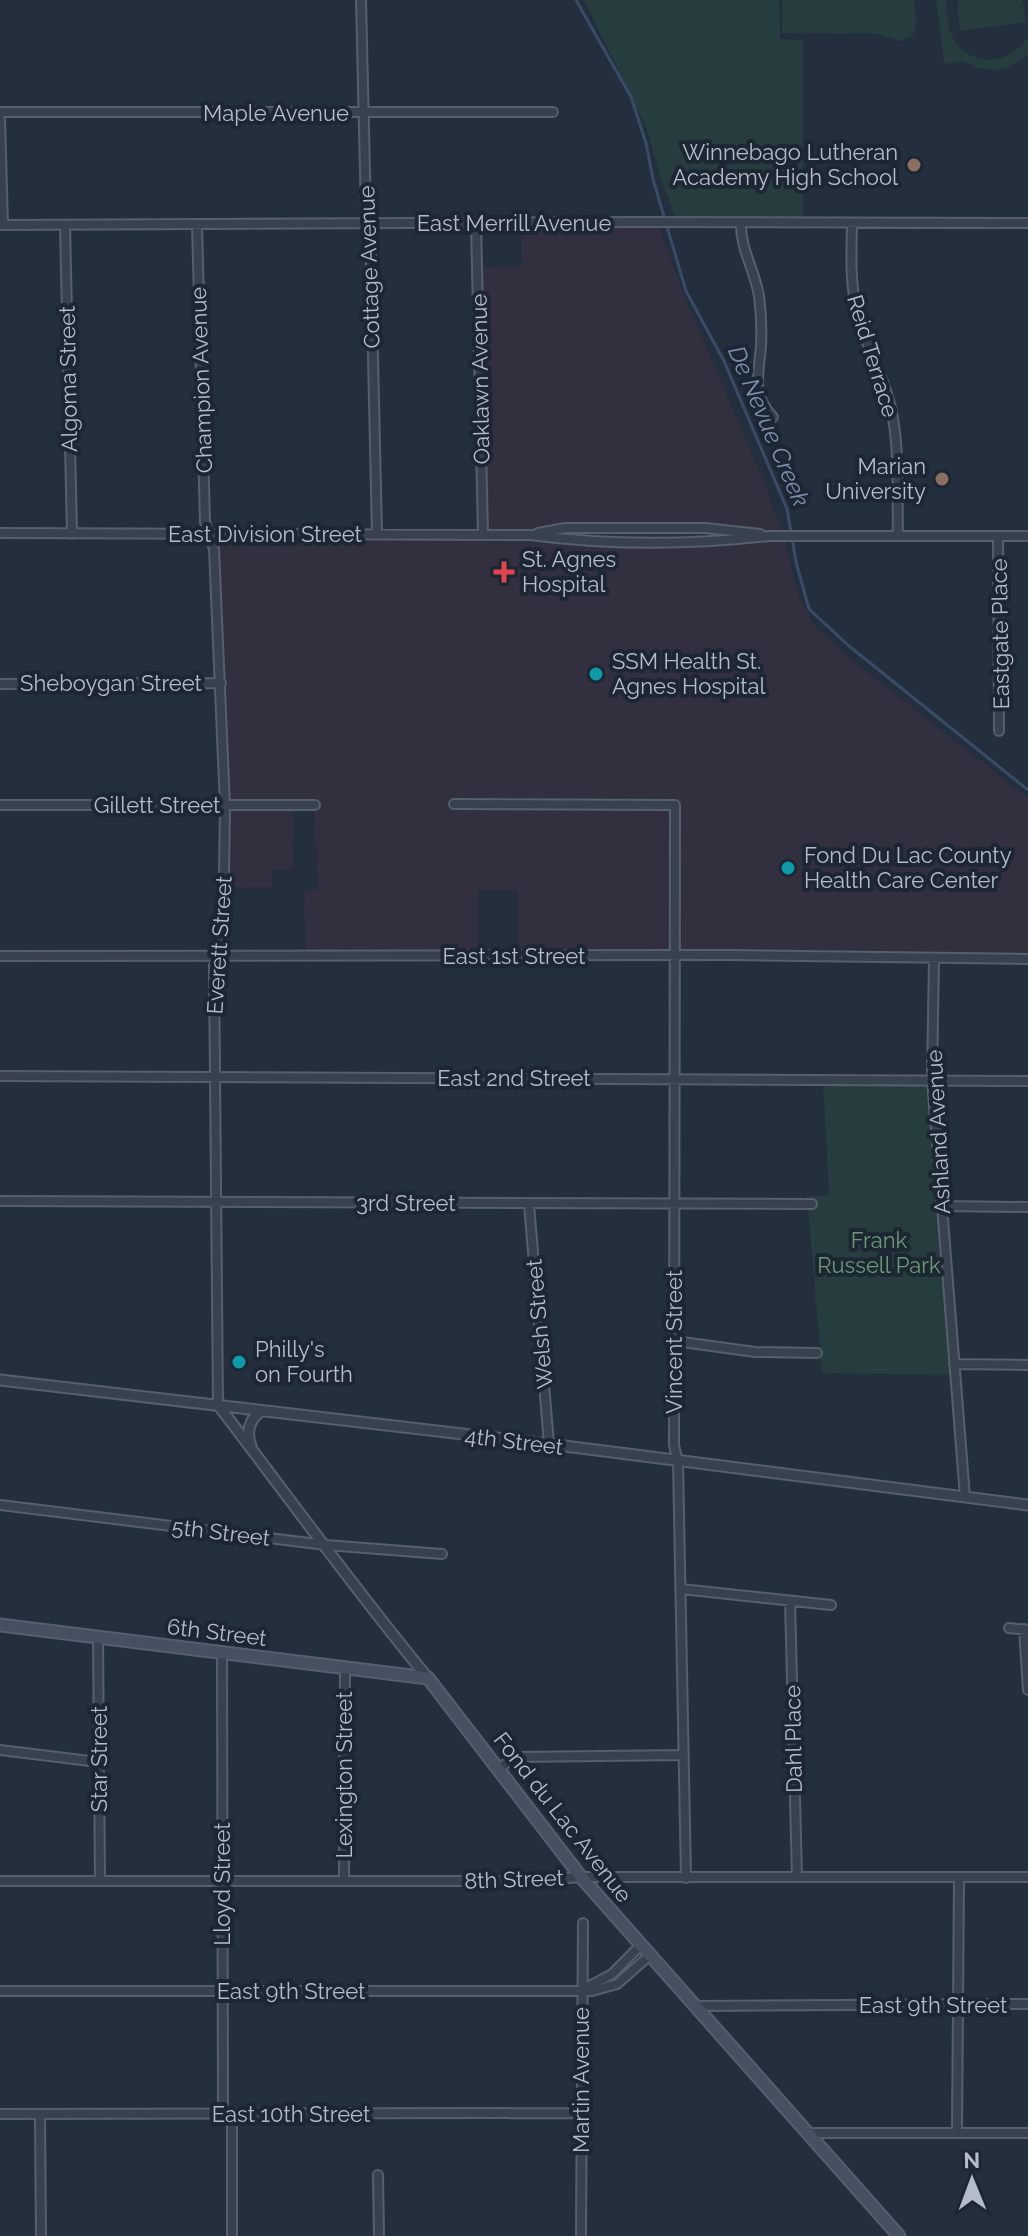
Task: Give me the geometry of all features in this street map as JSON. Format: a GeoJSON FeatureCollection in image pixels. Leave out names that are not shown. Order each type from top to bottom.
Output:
{"type":"FeatureCollection","features":[{"type":"Feature","properties":{"kind":"main road","name":"6th Street"},"geometry":{"type":"LineString","coordinates":[[0,1625],[428,1678]]}},
{"type":"Feature","properties":{"kind":"main road","name":"Fond du Lac Avenue"},"geometry":{"type":"LineString","coordinates":[[428,1678],[581,1877],[899,2236]]}},
{"type":"Feature","properties":{"kind":"street","name":"Cottage Avenue"},"geometry":{"type":"LineString","coordinates":[[361,0],[377,534]]}},
{"type":"Feature","properties":{"kind":"street","name":"Maple Avenue"},"geometry":{"type":"LineString","coordinates":[[0,112],[553,112]]}},
{"type":"Feature","properties":{"kind":"street"},"geometry":{"type":"LineString","coordinates":[[0,119],[2,225]]}},
{"type":"Feature","properties":{"kind":"street","name":"Oaklawn Avenue"},"geometry":{"type":"LineString","coordinates":[[476,223],[483,535]]}},
{"type":"Feature","properties":{"kind":"street"},"geometry":{"type":"LineString","coordinates":[[741,223],[741,238],[752,267],[760,306],[757,388],[762,403],[773,417]]}},
{"type":"Feature","properties":{"kind":"street","name":"East Merrill Avenue"},"geometry":{"type":"LineString","coordinates":[[2,225],[1028,223]]}},
{"type":"Feature","properties":{"kind":"street","name":"Reid Terrace"},"geometry":{"type":"LineString","coordinates":[[852,224],[854,300],[885,387],[894,425],[898,536]]}},
{"type":"Feature","properties":{"kind":"street","name":"Algoma Street"},"geometry":{"type":"LineString","coordinates":[[65,225],[72,534]]}},
{"type":"Feature","properties":{"kind":"street","name":"Champion Avenue"},"geometry":{"type":"LineString","coordinates":[[197,225],[208,534]]}},
{"type":"Feature","properties":{"kind":"street","name":"East Division Street"},"geometry":{"type":"LineString","coordinates":[[0,533],[530,535],[565,528],[705,528],[769,536],[1028,536]]}},
{"type":"Feature","properties":{"kind":"street","name":"Everett Street"},"geometry":{"type":"LineString","coordinates":[[208,534],[214,549],[225,806],[223,944],[214,966],[218,1405]]}},
{"type":"Feature","properties":{"kind":"street","name":"Eastgate Place"},"geometry":{"type":"LineString","coordinates":[[998,537],[999,731]]}},
{"type":"Feature","properties":{"kind":"street","name":"Sheboygan Street"},"geometry":{"type":"LineString","coordinates":[[0,684],[221,683]]}},
{"type":"Feature","properties":{"kind":"street","name":"Vincent Street"},"geometry":{"type":"LineString","coordinates":[[454,804],[675,805],[674,1445],[678,1462],[686,1878]]}},
{"type":"Feature","properties":{"kind":"street","name":"Gillett Street"},"geometry":{"type":"LineString","coordinates":[[0,805],[315,805]]}},
{"type":"Feature","properties":{"kind":"street","name":"East 1st Street"},"geometry":{"type":"LineString","coordinates":[[0,956],[1028,959]]}},
{"type":"Feature","properties":{"kind":"street","name":"Ashland Avenue"},"geometry":{"type":"LineString","coordinates":[[934,958],[932,1080],[965,1497]]}},
{"type":"Feature","properties":{"kind":"street","name":"East 2nd Street"},"geometry":{"type":"LineString","coordinates":[[0,1076],[1028,1081]]}},
{"type":"Feature","properties":{"kind":"street","name":"3rd Street"},"geometry":{"type":"LineString","coordinates":[[0,1201],[812,1204]]}},
{"type":"Feature","properties":{"kind":"street","name":"Welsh Street"},"geometry":{"type":"LineString","coordinates":[[529,1204],[549,1444]]}},
{"type":"Feature","properties":{"kind":"street"},"geometry":{"type":"LineString","coordinates":[[941,1206],[1028,1207]]}},
{"type":"Feature","properties":{"kind":"street"},"geometry":{"type":"LineString","coordinates":[[675,1341],[755,1352],[817,1353]]}},
{"type":"Feature","properties":{"kind":"street"},"geometry":{"type":"LineString","coordinates":[[954,1364],[1028,1365]]}},
{"type":"Feature","properties":{"kind":"street","name":"4th Street"},"geometry":{"type":"LineString","coordinates":[[0,1380],[549,1444],[1028,1505]]}},
{"type":"Feature","properties":{"kind":"street","name":"Fond du Lac Avenue"},"geometry":{"type":"LineString","coordinates":[[218,1405],[326,1545],[370,1608],[428,1678]]}},
{"type":"Feature","properties":{"kind":"street"},"geometry":{"type":"LineString","coordinates":[[252,1449],[249,1426],[257,1414],[264,1411]]}},
{"type":"Feature","properties":{"kind":"street","name":"5th Street"},"geometry":{"type":"LineString","coordinates":[[0,1505],[326,1545],[442,1554]]}},
{"type":"Feature","properties":{"kind":"street"},"geometry":{"type":"LineString","coordinates":[[681,1589],[831,1605]]}},
{"type":"Feature","properties":{"kind":"street","name":"Dahl Place"},"geometry":{"type":"LineString","coordinates":[[790,1601],[797,1877]]}},
{"type":"Feature","properties":{"kind":"street"},"geometry":{"type":"LineString","coordinates":[[1009,1628],[1026,1629],[1028,1690]]}},
{"type":"Feature","properties":{"kind":"street","name":"Star Street"},"geometry":{"type":"LineString","coordinates":[[98,1637],[100,1881]]}},
{"type":"Feature","properties":{"kind":"street","name":"Lloyd Street"},"geometry":{"type":"LineString","coordinates":[[222,1653],[222,1991],[232,2236]]}},
{"type":"Feature","properties":{"kind":"street","name":"Lexington Street"},"geometry":{"type":"LineString","coordinates":[[344,1881],[345,1669]]}},
{"type":"Feature","properties":{"kind":"street"},"geometry":{"type":"LineString","coordinates":[[0,1750],[98,1762]]}},
{"type":"Feature","properties":{"kind":"street"},"geometry":{"type":"LineString","coordinates":[[499,1768],[516,1757],[684,1755]]}},
{"type":"Feature","properties":{"kind":"street"},"geometry":{"type":"LineString","coordinates":[[957,2132],[959,1877]]}},
{"type":"Feature","properties":{"kind":"street","name":"8th Street"},"geometry":{"type":"LineString","coordinates":[[0,1881],[1028,1877]]}},
{"type":"Feature","properties":{"kind":"street","name":"Martin Avenue"},"geometry":{"type":"LineString","coordinates":[[581,2236],[583,1923]]}},
{"type":"Feature","properties":{"kind":"street"},"geometry":{"type":"LineString","coordinates":[[581,1991],[612,1974],[640,1946]]}},
{"type":"Feature","properties":{"kind":"street","name":"East 9th Street"},"geometry":{"type":"LineString","coordinates":[[0,1991],[601,1991],[614,1985],[649,1956]]}},
{"type":"Feature","properties":{"kind":"street","name":"East 9th Street"},"geometry":{"type":"LineString","coordinates":[[695,2006],[1028,2004]]}},
{"type":"Feature","properties":{"kind":"street","name":"East 10th Street"},"geometry":{"type":"LineString","coordinates":[[0,2114],[581,2113]]}},
{"type":"Feature","properties":{"kind":"street"},"geometry":{"type":"LineString","coordinates":[[40,2114],[41,2236]]}},
{"type":"Feature","properties":{"kind":"street"},"geometry":{"type":"LineString","coordinates":[[810,2133],[1028,2133]]}},
{"type":"Feature","properties":{"kind":"street"},"geometry":{"type":"LineString","coordinates":[[378,2175],[379,2236]]}},
{"type":"Feature","properties":{"kind":"shaded area","name":"St. Agnes Hospital"},"geometry":{"type":"Polygon","coordinates":[[[657,222],[686,300],[762,478],[784,536],[798,595],[814,626],[849,658],[1028,798],[1028,959],[518,956],[517,891],[478,890],[478,955],[306,957],[304,891],[318,890],[314,805],[292,805],[294,869],[272,869],[272,887],[224,888],[214,549],[208,534],[483,535],[477,268],[522,267],[521,223],[657,222]]]}},
{"type":"Feature","properties":{"kind":"green space"},"geometry":{"type":"Polygon","coordinates":[[[584,0],[779,0],[780,39],[803,40],[803,223],[677,222],[647,129],[584,0]]]}},
{"type":"Feature","properties":{"kind":"green space"},"geometry":{"type":"Polygon","coordinates":[[[782,0],[914,0],[916,25],[913,35],[901,41],[877,34],[782,33],[782,0]]]}},
{"type":"Feature","properties":{"kind":"green space"},"geometry":{"type":"Polygon","coordinates":[[[936,0],[946,0],[951,34],[965,52],[984,59],[1004,57],[1028,36],[1028,54],[1011,66],[997,70],[978,68],[962,61],[944,64],[936,0]]]}},
{"type":"Feature","properties":{"kind":"green space"},"geometry":{"type":"Polygon","coordinates":[[[957,0],[1023,0],[1026,22],[960,31],[957,0]]]}},
{"type":"Feature","properties":{"kind":"green space","name":"Frank Russell Park"},"geometry":{"type":"Polygon","coordinates":[[[823,1080],[932,1080],[955,1375],[822,1373],[807,1196],[829,1195],[823,1080]]]}},
{"type":"Feature","properties":{"kind":"waterway","name":"De Nevue Creek"},"geometry":{"type":"LineString","coordinates":[[576,0],[631,97],[686,291],[724,361],[787,509],[796,562],[809,609],[849,646],[1028,790]]}},
{"type":"Feature","properties":{"kind":"place","name":"Winnebago Lutheran Academy High School"},"geometry":{"type":"Point","coordinates":[914,165]}},
{"type":"Feature","properties":{"kind":"place","name":"Marian University"},"geometry":{"type":"Point","coordinates":[942,479]}},
{"type":"Feature","properties":{"kind":"place","name":"St. Agnes Hospital"},"geometry":{"type":"Point","coordinates":[504,572]}},
{"type":"Feature","properties":{"kind":"place","name":"SSM Health St. Agnes Hospital"},"geometry":{"type":"Point","coordinates":[596,674]}},
{"type":"Feature","properties":{"kind":"place","name":"Fond Du Lac County Health Care Center"},"geometry":{"type":"Point","coordinates":[788,868]}},
{"type":"Feature","properties":{"kind":"place","name":"Philly's on Fourth"},"geometry":{"type":"Point","coordinates":[239,1362]}}]}
